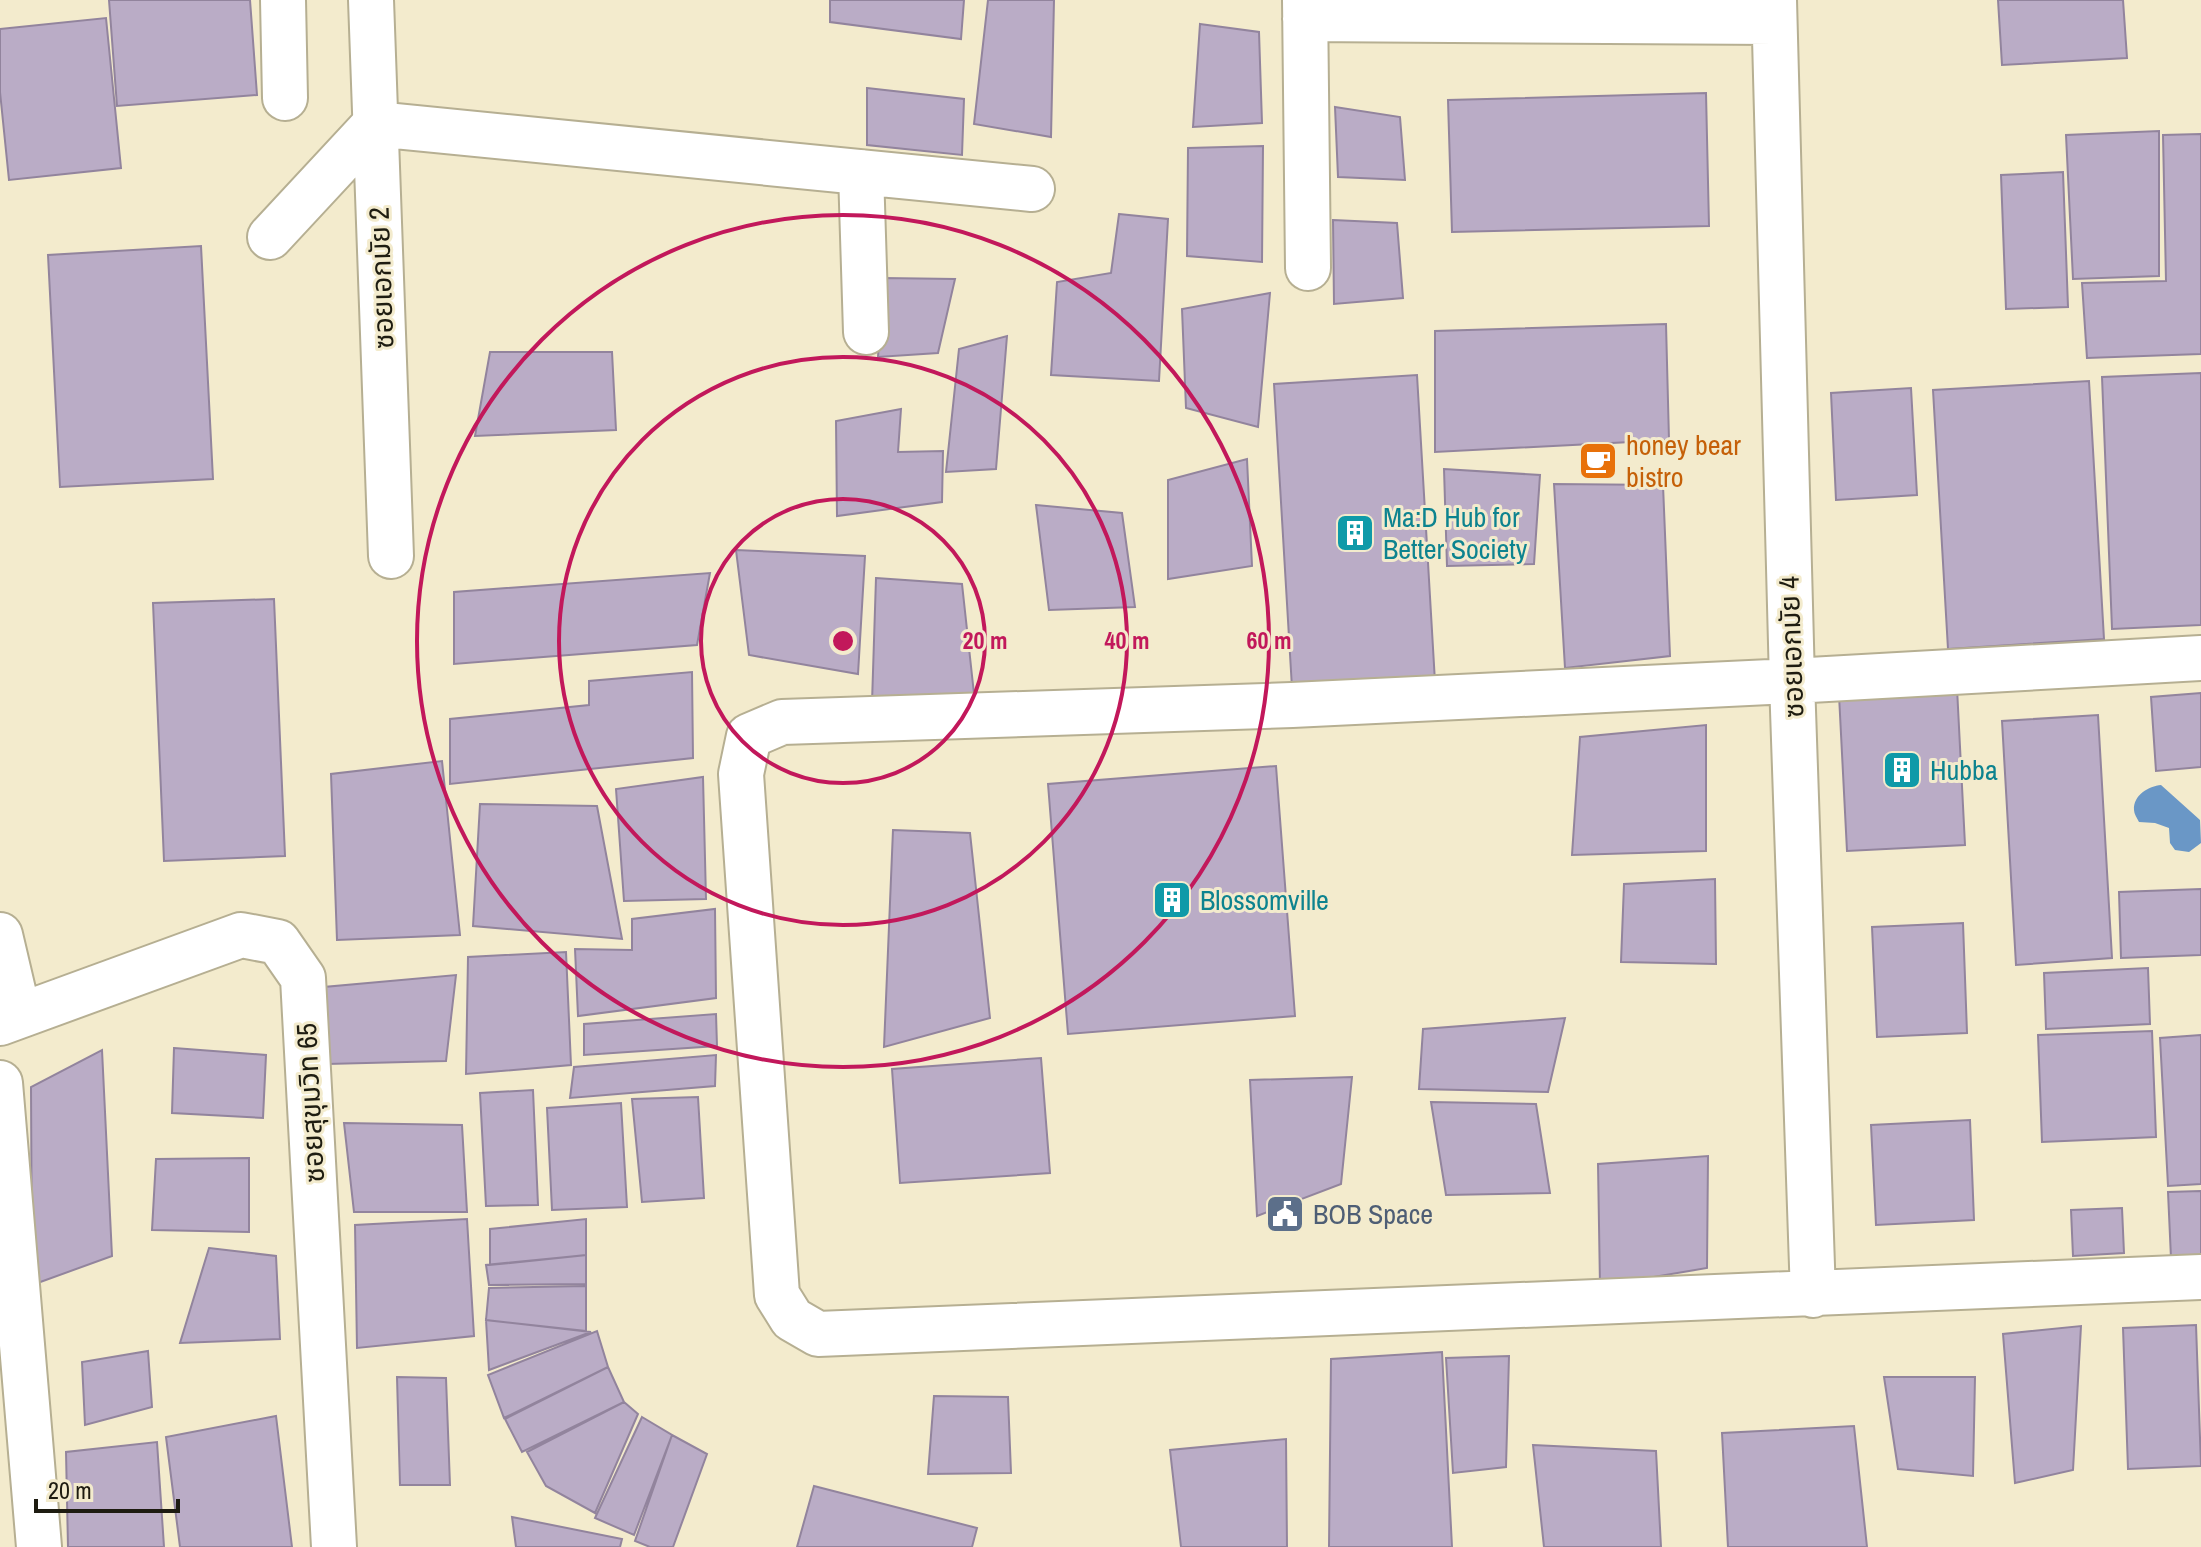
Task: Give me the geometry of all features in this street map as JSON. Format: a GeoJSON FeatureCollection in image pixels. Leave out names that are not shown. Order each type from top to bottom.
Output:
{"type":"FeatureCollection","features":[{"type":"Feature","properties":{"kind":"street"},"geometry":{"type":"LineString","coordinates":[[283,0],[285,98]]}},
{"type":"Feature","properties":{"kind":"street","name":"ซอยเอกมัย 2"},"geometry":{"type":"LineString","coordinates":[[371,0],[391,556]]}},
{"type":"Feature","properties":{"kind":"street"},"geometry":{"type":"LineString","coordinates":[[1308,268],[1305,9],[1774,11]]}},
{"type":"Feature","properties":{"kind":"street","name":"ซอยเอกมัย 4"},"geometry":{"type":"LineString","coordinates":[[1774,11],[1813,1295]]}},
{"type":"Feature","properties":{"kind":"street"},"geometry":{"type":"LineString","coordinates":[[270,237],[375,124],[1032,189]]}},
{"type":"Feature","properties":{"kind":"street"},"geometry":{"type":"LineString","coordinates":[[861,172],[866,332]]}},
{"type":"Feature","properties":{"kind":"street"},"geometry":{"type":"LineString","coordinates":[[2201,658],[1307,705],[782,722],[749,736],[741,774],[777,1295],[792,1319],[818,1334],[2201,1277]]}},
{"type":"Feature","properties":{"kind":"street"},"geometry":{"type":"LineString","coordinates":[[0,935],[9,1019]]}},
{"type":"Feature","properties":{"kind":"street","name":"ซอยสุขุมวิท 65"},"geometry":{"type":"LineString","coordinates":[[9,1019],[241,935],[278,942],[303,978],[334,1547]]}},
{"type":"Feature","properties":{"kind":"street"},"geometry":{"type":"LineString","coordinates":[[0,1083],[39,1547]]}},
{"type":"Feature","properties":{"kind":"water"},"geometry":{"type":"Polygon","coordinates":[[[2161,785],[2200,820],[2201,843],[2189,852],[2175,850],[2170,843],[2169,828],[2139,822],[2135,814],[2134,805],[2139,796],[2147,789],[2161,785]]]}},
{"type":"Feature","properties":{"kind":"building"},"geometry":{"type":"Polygon","coordinates":[[[109,0],[250,0],[257,95],[117,106],[109,0]]]}},
{"type":"Feature","properties":{"kind":"building"},"geometry":{"type":"Polygon","coordinates":[[[830,0],[964,0],[961,39],[830,22],[830,0]]]}},
{"type":"Feature","properties":{"kind":"building"},"geometry":{"type":"Polygon","coordinates":[[[988,0],[1054,0],[1051,137],[974,124],[988,0]]]}},
{"type":"Feature","properties":{"kind":"building"},"geometry":{"type":"Polygon","coordinates":[[[1998,0],[2123,0],[2127,58],[2002,65],[1998,0]]]}},
{"type":"Feature","properties":{"kind":"building"},"geometry":{"type":"Polygon","coordinates":[[[106,18],[121,168],[9,180],[0,92],[0,29],[106,18]]]}},
{"type":"Feature","properties":{"kind":"building"},"geometry":{"type":"Polygon","coordinates":[[[1200,24],[1259,32],[1262,123],[1193,127],[1200,24]]]}},
{"type":"Feature","properties":{"kind":"building"},"geometry":{"type":"Polygon","coordinates":[[[867,88],[964,99],[962,155],[867,145],[867,88]]]}},
{"type":"Feature","properties":{"kind":"building"},"geometry":{"type":"Polygon","coordinates":[[[1706,93],[1709,226],[1452,232],[1448,100],[1706,93]]]}},
{"type":"Feature","properties":{"kind":"building"},"geometry":{"type":"Polygon","coordinates":[[[1335,107],[1400,117],[1405,180],[1338,177],[1335,107]]]}},
{"type":"Feature","properties":{"kind":"building"},"geometry":{"type":"Polygon","coordinates":[[[2159,131],[2159,276],[2073,279],[2066,135],[2159,131]]]}},
{"type":"Feature","properties":{"kind":"building"},"geometry":{"type":"Polygon","coordinates":[[[2201,134],[2201,354],[2087,358],[2082,283],[2166,281],[2163,135],[2201,134]]]}},
{"type":"Feature","properties":{"kind":"building"},"geometry":{"type":"Polygon","coordinates":[[[1263,146],[1262,262],[1187,256],[1188,148],[1263,146]]]}},
{"type":"Feature","properties":{"kind":"building"},"geometry":{"type":"Polygon","coordinates":[[[2063,172],[2068,307],[2006,309],[2001,175],[2063,172]]]}},
{"type":"Feature","properties":{"kind":"building"},"geometry":{"type":"Polygon","coordinates":[[[1119,214],[1168,219],[1159,381],[1051,375],[1057,282],[1111,273],[1119,214]]]}},
{"type":"Feature","properties":{"kind":"building"},"geometry":{"type":"Polygon","coordinates":[[[1333,220],[1397,223],[1403,298],[1334,304],[1333,220]]]}},
{"type":"Feature","properties":{"kind":"building"},"geometry":{"type":"Polygon","coordinates":[[[201,246],[213,479],[60,487],[48,255],[201,246]]]}},
{"type":"Feature","properties":{"kind":"building"},"geometry":{"type":"Polygon","coordinates":[[[883,278],[955,279],[938,353],[878,357],[883,278]]]}},
{"type":"Feature","properties":{"kind":"building"},"geometry":{"type":"Polygon","coordinates":[[[1270,293],[1258,427],[1186,408],[1182,309],[1270,293]]]}},
{"type":"Feature","properties":{"kind":"building"},"geometry":{"type":"Polygon","coordinates":[[[1666,324],[1669,440],[1435,452],[1435,331],[1666,324]]]}},
{"type":"Feature","properties":{"kind":"building"},"geometry":{"type":"Polygon","coordinates":[[[1007,336],[996,469],[946,472],[959,349],[1007,336]]]}},
{"type":"Feature","properties":{"kind":"building"},"geometry":{"type":"Polygon","coordinates":[[[490,352],[612,352],[616,430],[475,436],[490,352]]]}},
{"type":"Feature","properties":{"kind":"building"},"geometry":{"type":"Polygon","coordinates":[[[2201,373],[2201,625],[2112,629],[2102,377],[2201,373]]]}},
{"type":"Feature","properties":{"kind":"building","name":"Ma:D Hub for Better Society"},"geometry":{"type":"Polygon","coordinates":[[[1417,375],[1435,682],[1292,688],[1274,384],[1417,375]]]}},
{"type":"Feature","properties":{"kind":"building"},"geometry":{"type":"Polygon","coordinates":[[[2089,381],[2104,639],[1948,649],[1933,390],[2089,381]]]}},
{"type":"Feature","properties":{"kind":"building"},"geometry":{"type":"Polygon","coordinates":[[[1911,388],[1917,495],[1836,500],[1831,393],[1911,388]]]}},
{"type":"Feature","properties":{"kind":"building"},"geometry":{"type":"Polygon","coordinates":[[[901,409],[898,452],[943,451],[942,502],[837,516],[836,421],[901,409]]]}},
{"type":"Feature","properties":{"kind":"building"},"geometry":{"type":"Polygon","coordinates":[[[1247,459],[1252,566],[1168,579],[1168,480],[1247,459]]]}},
{"type":"Feature","properties":{"kind":"building"},"geometry":{"type":"Polygon","coordinates":[[[1444,469],[1540,475],[1534,564],[1447,566],[1444,469]]]}},
{"type":"Feature","properties":{"kind":"building"},"geometry":{"type":"Polygon","coordinates":[[[1554,484],[1663,485],[1670,656],[1565,668],[1554,484]]]}},
{"type":"Feature","properties":{"kind":"building"},"geometry":{"type":"Polygon","coordinates":[[[1036,505],[1122,513],[1135,607],[1049,610],[1036,505]]]}},
{"type":"Feature","properties":{"kind":"building"},"geometry":{"type":"Polygon","coordinates":[[[736,550],[865,556],[858,674],[749,655],[736,550]]]}},
{"type":"Feature","properties":{"kind":"building"},"geometry":{"type":"Polygon","coordinates":[[[710,573],[697,645],[454,664],[454,592],[710,573]]]}},
{"type":"Feature","properties":{"kind":"building"},"geometry":{"type":"Polygon","coordinates":[[[876,578],[962,584],[975,703],[872,703],[876,578]]]}},
{"type":"Feature","properties":{"kind":"building"},"geometry":{"type":"Polygon","coordinates":[[[274,599],[285,856],[164,861],[153,603],[274,599]]]}},
{"type":"Feature","properties":{"kind":"building"},"geometry":{"type":"Polygon","coordinates":[[[692,672],[693,758],[450,784],[450,719],[589,705],[589,681],[692,672]]]}},
{"type":"Feature","properties":{"kind":"building","name":"Hubba"},"geometry":{"type":"Polygon","coordinates":[[[1957,688],[1965,845],[1847,851],[1839,695],[1957,688]]]}},
{"type":"Feature","properties":{"kind":"building"},"geometry":{"type":"Polygon","coordinates":[[[2201,693],[2201,767],[2156,771],[2151,697],[2201,693]]]}},
{"type":"Feature","properties":{"kind":"building"},"geometry":{"type":"Polygon","coordinates":[[[2098,715],[2112,958],[2016,965],[2002,721],[2098,715]]]}},
{"type":"Feature","properties":{"kind":"building"},"geometry":{"type":"Polygon","coordinates":[[[1706,725],[1706,851],[1572,855],[1580,737],[1706,725]]]}},
{"type":"Feature","properties":{"kind":"building"},"geometry":{"type":"Polygon","coordinates":[[[442,761],[460,935],[337,940],[331,774],[442,761]]]}},
{"type":"Feature","properties":{"kind":"building","name":"Blossomville"},"geometry":{"type":"Polygon","coordinates":[[[1276,766],[1295,1016],[1068,1034],[1048,784],[1276,766]]]}},
{"type":"Feature","properties":{"kind":"building"},"geometry":{"type":"Polygon","coordinates":[[[703,777],[706,899],[624,901],[616,789],[703,777]]]}},
{"type":"Feature","properties":{"kind":"building"},"geometry":{"type":"Polygon","coordinates":[[[480,804],[597,806],[622,939],[473,926],[480,804]]]}},
{"type":"Feature","properties":{"kind":"building"},"geometry":{"type":"Polygon","coordinates":[[[893,830],[970,833],[990,1018],[884,1047],[893,830]]]}},
{"type":"Feature","properties":{"kind":"building"},"geometry":{"type":"Polygon","coordinates":[[[1715,879],[1716,964],[1621,962],[1624,884],[1715,879]]]}},
{"type":"Feature","properties":{"kind":"building"},"geometry":{"type":"Polygon","coordinates":[[[2201,889],[2201,955],[2121,958],[2119,892],[2201,889]]]}},
{"type":"Feature","properties":{"kind":"building"},"geometry":{"type":"Polygon","coordinates":[[[715,909],[716,998],[578,1016],[575,949],[632,950],[632,919],[715,909]]]}},
{"type":"Feature","properties":{"kind":"building"},"geometry":{"type":"Polygon","coordinates":[[[1963,923],[1967,1033],[1877,1037],[1872,927],[1963,923]]]}},
{"type":"Feature","properties":{"kind":"building"},"geometry":{"type":"Polygon","coordinates":[[[566,952],[571,1065],[466,1074],[468,957],[566,952]]]}},
{"type":"Feature","properties":{"kind":"building"},"geometry":{"type":"Polygon","coordinates":[[[2148,968],[2150,1024],[2046,1029],[2044,973],[2148,968]]]}},
{"type":"Feature","properties":{"kind":"building"},"geometry":{"type":"Polygon","coordinates":[[[456,975],[446,1061],[327,1064],[324,987],[456,975]]]}},
{"type":"Feature","properties":{"kind":"building"},"geometry":{"type":"Polygon","coordinates":[[[716,1014],[717,1046],[584,1055],[584,1024],[716,1014]]]}},
{"type":"Feature","properties":{"kind":"building"},"geometry":{"type":"Polygon","coordinates":[[[1565,1018],[1548,1092],[1419,1089],[1423,1029],[1565,1018]]]}},
{"type":"Feature","properties":{"kind":"building"},"geometry":{"type":"Polygon","coordinates":[[[2152,1031],[2156,1137],[2042,1142],[2038,1035],[2152,1031]]]}},
{"type":"Feature","properties":{"kind":"building"},"geometry":{"type":"Polygon","coordinates":[[[2201,1035],[2201,1184],[2168,1186],[2160,1038],[2201,1035]]]}},
{"type":"Feature","properties":{"kind":"building"},"geometry":{"type":"Polygon","coordinates":[[[174,1048],[266,1055],[263,1118],[172,1113],[174,1048]]]}},
{"type":"Feature","properties":{"kind":"building"},"geometry":{"type":"Polygon","coordinates":[[[102,1050],[112,1256],[32,1285],[31,1087],[102,1050]]]}},
{"type":"Feature","properties":{"kind":"building"},"geometry":{"type":"Polygon","coordinates":[[[716,1055],[715,1086],[570,1098],[574,1067],[716,1055]]]}},
{"type":"Feature","properties":{"kind":"building"},"geometry":{"type":"Polygon","coordinates":[[[1041,1058],[1050,1173],[900,1183],[892,1069],[1041,1058]]]}},
{"type":"Feature","properties":{"kind":"building"},"geometry":{"type":"Polygon","coordinates":[[[1352,1077],[1341,1184],[1257,1216],[1250,1080],[1352,1077]]]}},
{"type":"Feature","properties":{"kind":"building"},"geometry":{"type":"Polygon","coordinates":[[[533,1090],[538,1205],[486,1206],[480,1093],[533,1090]]]}},
{"type":"Feature","properties":{"kind":"building"},"geometry":{"type":"Polygon","coordinates":[[[698,1097],[704,1198],[642,1202],[632,1099],[698,1097]]]}},
{"type":"Feature","properties":{"kind":"building"},"geometry":{"type":"Polygon","coordinates":[[[1431,1102],[1536,1104],[1550,1193],[1446,1195],[1431,1102]]]}},
{"type":"Feature","properties":{"kind":"building"},"geometry":{"type":"Polygon","coordinates":[[[621,1103],[627,1207],[552,1210],[547,1108],[621,1103]]]}},
{"type":"Feature","properties":{"kind":"building"},"geometry":{"type":"Polygon","coordinates":[[[1970,1120],[1974,1220],[1876,1225],[1871,1125],[1970,1120]]]}},
{"type":"Feature","properties":{"kind":"building"},"geometry":{"type":"Polygon","coordinates":[[[344,1123],[462,1125],[467,1212],[354,1212],[344,1123]]]}},
{"type":"Feature","properties":{"kind":"building"},"geometry":{"type":"Polygon","coordinates":[[[1708,1156],[1707,1268],[1600,1286],[1598,1164],[1708,1156]]]}},
{"type":"Feature","properties":{"kind":"building"},"geometry":{"type":"Polygon","coordinates":[[[249,1158],[249,1232],[152,1230],[156,1159],[249,1158]]]}},
{"type":"Feature","properties":{"kind":"building"},"geometry":{"type":"Polygon","coordinates":[[[2201,1191],[2201,1257],[2171,1258],[2168,1192],[2201,1191]]]}},
{"type":"Feature","properties":{"kind":"building"},"geometry":{"type":"Polygon","coordinates":[[[2122,1208],[2124,1253],[2073,1256],[2071,1210],[2122,1208]]]}},
{"type":"Feature","properties":{"kind":"building"},"geometry":{"type":"Polygon","coordinates":[[[467,1219],[474,1336],[357,1348],[355,1225],[467,1219]]]}},
{"type":"Feature","properties":{"kind":"building"},"geometry":{"type":"Polygon","coordinates":[[[586,1219],[586,1255],[490,1265],[490,1229],[586,1219]]]}},
{"type":"Feature","properties":{"kind":"building"},"geometry":{"type":"Polygon","coordinates":[[[209,1248],[276,1256],[280,1339],[180,1343],[209,1248]]]}},
{"type":"Feature","properties":{"kind":"building"},"geometry":{"type":"Polygon","coordinates":[[[586,1255],[586,1284],[489,1285],[486,1265],[586,1255]]]}},
{"type":"Feature","properties":{"kind":"building"},"geometry":{"type":"Polygon","coordinates":[[[586,1286],[586,1331],[486,1320],[489,1288],[586,1286]]]}},
{"type":"Feature","properties":{"kind":"building"},"geometry":{"type":"Polygon","coordinates":[[[486,1320],[591,1332],[489,1370],[486,1320]]]}},
{"type":"Feature","properties":{"kind":"building"},"geometry":{"type":"Polygon","coordinates":[[[2196,1325],[2201,1466],[2128,1469],[2123,1328],[2196,1325]]]}},
{"type":"Feature","properties":{"kind":"building"},"geometry":{"type":"Polygon","coordinates":[[[2081,1326],[2073,1470],[2015,1483],[2003,1334],[2081,1326]]]}},
{"type":"Feature","properties":{"kind":"building"},"geometry":{"type":"Polygon","coordinates":[[[597,1331],[608,1367],[504,1418],[488,1375],[597,1331]]]}},
{"type":"Feature","properties":{"kind":"building"},"geometry":{"type":"Polygon","coordinates":[[[148,1351],[152,1407],[85,1425],[82,1362],[148,1351]]]}},
{"type":"Feature","properties":{"kind":"building"},"geometry":{"type":"Polygon","coordinates":[[[1442,1352],[1452,1547],[1329,1547],[1331,1359],[1442,1352]]]}},
{"type":"Feature","properties":{"kind":"building"},"geometry":{"type":"Polygon","coordinates":[[[1509,1356],[1506,1467],[1453,1473],[1446,1358],[1509,1356]]]}},
{"type":"Feature","properties":{"kind":"building"},"geometry":{"type":"Polygon","coordinates":[[[608,1367],[624,1402],[522,1452],[505,1419],[608,1367]]]}},
{"type":"Feature","properties":{"kind":"building"},"geometry":{"type":"Polygon","coordinates":[[[397,1377],[446,1378],[450,1485],[400,1485],[397,1377]]]}},
{"type":"Feature","properties":{"kind":"building"},"geometry":{"type":"Polygon","coordinates":[[[1884,1377],[1975,1377],[1973,1476],[1898,1469],[1884,1377]]]}},
{"type":"Feature","properties":{"kind":"building"},"geometry":{"type":"Polygon","coordinates":[[[934,1396],[1008,1397],[1011,1473],[928,1474],[934,1396]]]}},
{"type":"Feature","properties":{"kind":"building"},"geometry":{"type":"Polygon","coordinates":[[[624,1402],[638,1414],[595,1513],[546,1486],[527,1452],[624,1402]]]}},
{"type":"Feature","properties":{"kind":"building"},"geometry":{"type":"Polygon","coordinates":[[[276,1416],[292,1547],[180,1547],[166,1437],[276,1416]]]}},
{"type":"Feature","properties":{"kind":"building"},"geometry":{"type":"Polygon","coordinates":[[[642,1417],[672,1435],[634,1535],[595,1518],[642,1417]]]}},
{"type":"Feature","properties":{"kind":"building"},"geometry":{"type":"Polygon","coordinates":[[[1854,1426],[1867,1547],[1728,1547],[1722,1433],[1854,1426]]]}},
{"type":"Feature","properties":{"kind":"building"},"geometry":{"type":"Polygon","coordinates":[[[672,1435],[707,1454],[673,1547],[650,1547],[635,1541],[672,1435]]]}},
{"type":"Feature","properties":{"kind":"building"},"geometry":{"type":"Polygon","coordinates":[[[1286,1439],[1287,1547],[1181,1547],[1170,1450],[1286,1439]]]}},
{"type":"Feature","properties":{"kind":"building"},"geometry":{"type":"Polygon","coordinates":[[[157,1442],[164,1547],[68,1547],[66,1452],[157,1442]]]}},
{"type":"Feature","properties":{"kind":"building"},"geometry":{"type":"Polygon","coordinates":[[[1533,1445],[1656,1451],[1661,1547],[1544,1547],[1533,1445]]]}},
{"type":"Feature","properties":{"kind":"building"},"geometry":{"type":"Polygon","coordinates":[[[814,1486],[977,1528],[972,1547],[797,1547],[814,1486]]]}},
{"type":"Feature","properties":{"kind":"building"},"geometry":{"type":"Polygon","coordinates":[[[512,1517],[622,1539],[620,1547],[516,1547],[512,1517]]]}},
{"type":"Feature","properties":{"kind":"place","name":"honey bear bistro"},"geometry":{"type":"Point","coordinates":[1598,461]}},
{"type":"Feature","properties":{"kind":"place","name":"Ma:D Hub for Better Society"},"geometry":{"type":"Point","coordinates":[1355,533]}},
{"type":"Feature","properties":{"kind":"place","name":"Hubba"},"geometry":{"type":"Point","coordinates":[1902,770]}},
{"type":"Feature","properties":{"kind":"place","name":"Blossomville"},"geometry":{"type":"Point","coordinates":[1172,900]}},
{"type":"Feature","properties":{"kind":"place","name":"BOB Space"},"geometry":{"type":"Point","coordinates":[1285,1214]}}]}
